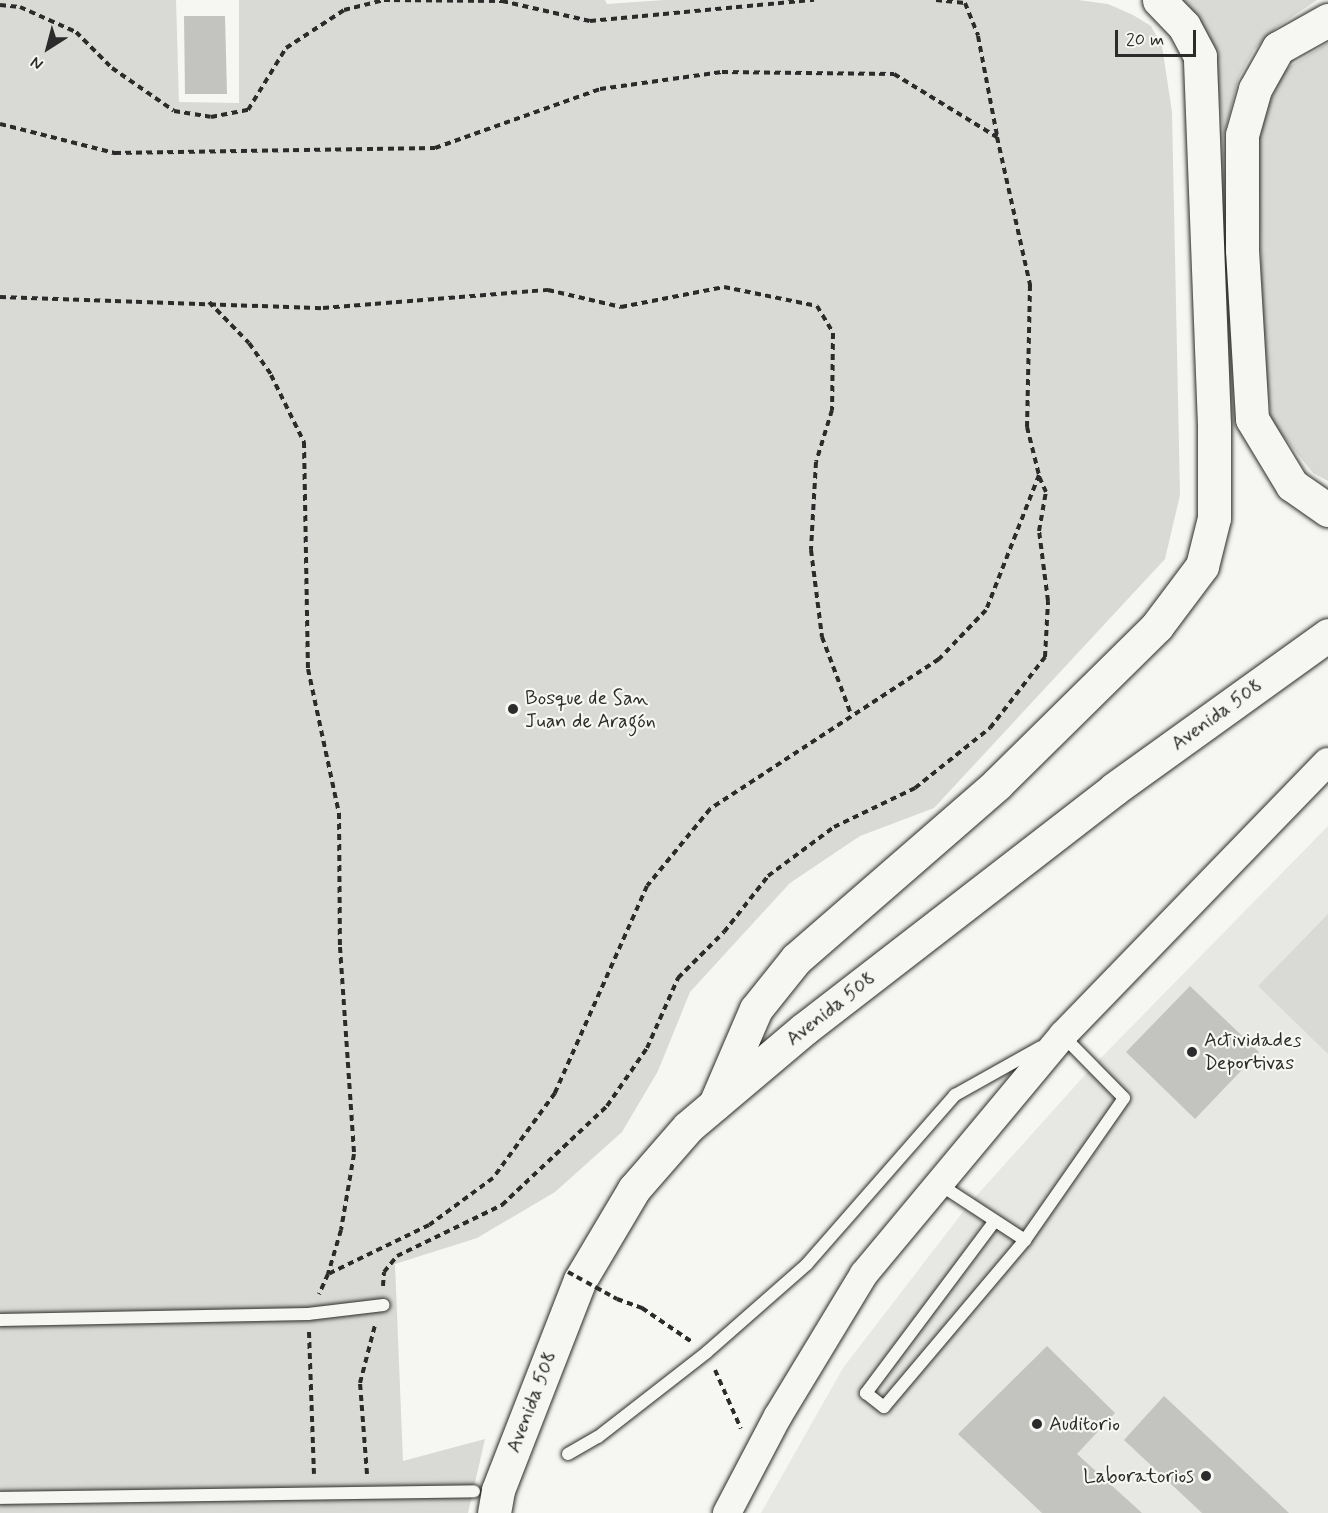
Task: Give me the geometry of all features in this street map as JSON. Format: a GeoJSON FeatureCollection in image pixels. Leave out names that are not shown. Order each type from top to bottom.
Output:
{"type":"FeatureCollection","features":[{"type":"Feature","properties":{"kind":"main road"},"geometry":{"type":"LineString","coordinates":[[715,1104],[756,1009],[796,959],[997,784],[1157,626],[1202,566],[1214,518],[1214,424],[1200,56],[1184,26],[1159,0]]}},
{"type":"Feature","properties":{"kind":"main road"},"geometry":{"type":"LineString","coordinates":[[1328,20],[1278,48],[1255,88],[1242,135],[1242,250],[1252,419],[1292,485],[1328,510]]}},
{"type":"Feature","properties":{"kind":"main road","name":"Avenida 508"},"geometry":{"type":"LineString","coordinates":[[487,1496],[580,1280],[634,1189],[688,1127],[804,1029],[1114,789],[1328,635]]}},
{"type":"Feature","properties":{"kind":"street"},"geometry":{"type":"LineString","coordinates":[[727,1513],[778,1416],[864,1274],[1063,1035],[1328,762]]}},
{"type":"Feature","properties":{"kind":"lane"},"geometry":{"type":"LineString","coordinates":[[568,1454],[598,1437],[707,1352],[807,1264],[955,1095],[1063,1035],[1124,1098],[1025,1240],[884,1407],[866,1393],[994,1222]]}},
{"type":"Feature","properties":{"kind":"lane"},"geometry":{"type":"LineString","coordinates":[[939,1184],[994,1222],[1025,1240]]}},
{"type":"Feature","properties":{"kind":"lane"},"geometry":{"type":"LineString","coordinates":[[0,1320],[308,1314],[383,1305]]}},
{"type":"Feature","properties":{"kind":"lane"},"geometry":{"type":"LineString","coordinates":[[0,1498],[315,1492],[487,1496]]}},
{"type":"Feature","properties":{"kind":"path"},"geometry":{"type":"LineString","coordinates":[[0,5],[20,7],[76,32],[112,68],[174,111],[211,117],[248,110],[286,48],[345,10],[384,0],[502,1],[590,21],[814,0]]}},
{"type":"Feature","properties":{"kind":"path"},"geometry":{"type":"LineString","coordinates":[[368,1492],[360,1383],[383,1305],[384,1272],[397,1256],[502,1205],[607,1106],[647,1048],[678,978],[724,932],[768,876],[834,827],[915,788],[990,728],[1046,657],[1048,602],[1039,531],[1046,492],[1039,475],[1027,427],[1030,285],[997,137],[978,36],[965,3],[936,0]]}},
{"type":"Feature","properties":{"kind":"path"},"geometry":{"type":"LineString","coordinates":[[0,123],[114,153],[435,148],[600,89],[722,72],[894,74],[997,137]]}},
{"type":"Feature","properties":{"kind":"path"},"geometry":{"type":"LineString","coordinates":[[0,297],[209,302],[323,308],[548,290],[621,307],[724,287],[817,306],[833,333],[832,410],[816,462],[811,550],[822,638],[851,714]]}},
{"type":"Feature","properties":{"kind":"path"},"geometry":{"type":"LineString","coordinates":[[209,302],[255,351],[303,442],[308,669],[339,813],[340,947],[354,1154],[341,1230],[328,1274],[308,1314],[315,1492]]}},
{"type":"Feature","properties":{"kind":"path"},"geometry":{"type":"LineString","coordinates":[[328,1274],[429,1225],[493,1178],[555,1093],[646,886],[710,809],[851,714],[939,659],[986,610],[1039,475]]}},
{"type":"Feature","properties":{"kind":"path"},"geometry":{"type":"LineString","coordinates":[[568,1272],[617,1299],[642,1308]]}},
{"type":"Feature","properties":{"kind":"shaded area","name":"Bosque de San Juan de Aragón"},"geometry":{"type":"Polygon","coordinates":[[[0,0],[176,0],[179,102],[239,103],[239,0],[605,0],[607,4],[664,0],[1078,0],[1108,4],[1133,15],[1151,26],[1162,46],[1172,112],[1180,495],[1165,559],[934,808],[860,836],[790,883],[690,992],[658,1071],[622,1132],[555,1192],[477,1238],[395,1264],[403,1461],[485,1439],[468,1513],[0,1513],[0,0]]]}},
{"type":"Feature","properties":{"kind":"shaded area"},"geometry":{"type":"Polygon","coordinates":[[[1178,0],[1317,0],[1277,27],[1254,50],[1238,79],[1224,136],[1216,70],[1178,0]]]}},
{"type":"Feature","properties":{"kind":"shaded area"},"geometry":{"type":"Polygon","coordinates":[[[1328,43],[1328,481],[1313,473],[1272,422],[1263,355],[1258,128],[1284,70],[1328,43]]]}},
{"type":"Feature","properties":{"kind":"shaded area"},"geometry":{"type":"Polygon","coordinates":[[[1328,826],[1328,1513],[761,1513],[843,1368],[969,1204],[1093,1066],[1328,826]]]}},
{"type":"Feature","properties":{"kind":"shaded area"},"geometry":{"type":"Polygon","coordinates":[[[1328,914],[1328,1054],[1258,986],[1328,914]]]}},
{"type":"Feature","properties":{"kind":"building"},"geometry":{"type":"Polygon","coordinates":[[[184,16],[225,16],[227,94],[185,94],[184,16]]]}},
{"type":"Feature","properties":{"kind":"building","name":"Actividades Deportivas"},"geometry":{"type":"Polygon","coordinates":[[[1190,986],[1259,1052],[1195,1119],[1126,1052],[1190,986]]]}},
{"type":"Feature","properties":{"kind":"building","name":"Auditorio"},"geometry":{"type":"Polygon","coordinates":[[[1047,1346],[1115,1413],[1077,1454],[1142,1513],[1042,1513],[958,1434],[1047,1346]]]}},
{"type":"Feature","properties":{"kind":"building","name":"Laboratorios"},"geometry":{"type":"Polygon","coordinates":[[[1164,1396],[1289,1513],[1202,1513],[1124,1440],[1164,1396]]]}},
{"type":"Feature","properties":{"kind":"place","name":"Bosque de San Juan de Aragón"},"geometry":{"type":"Point","coordinates":[513,709]}},
{"type":"Feature","properties":{"kind":"place","name":"Actividades Deportivas"},"geometry":{"type":"Point","coordinates":[1192,1052]}},
{"type":"Feature","properties":{"kind":"place","name":"Auditorio"},"geometry":{"type":"Point","coordinates":[1037,1424]}},
{"type":"Feature","properties":{"kind":"place","name":"Laboratorios"},"geometry":{"type":"Point","coordinates":[1206,1476]}}]}
